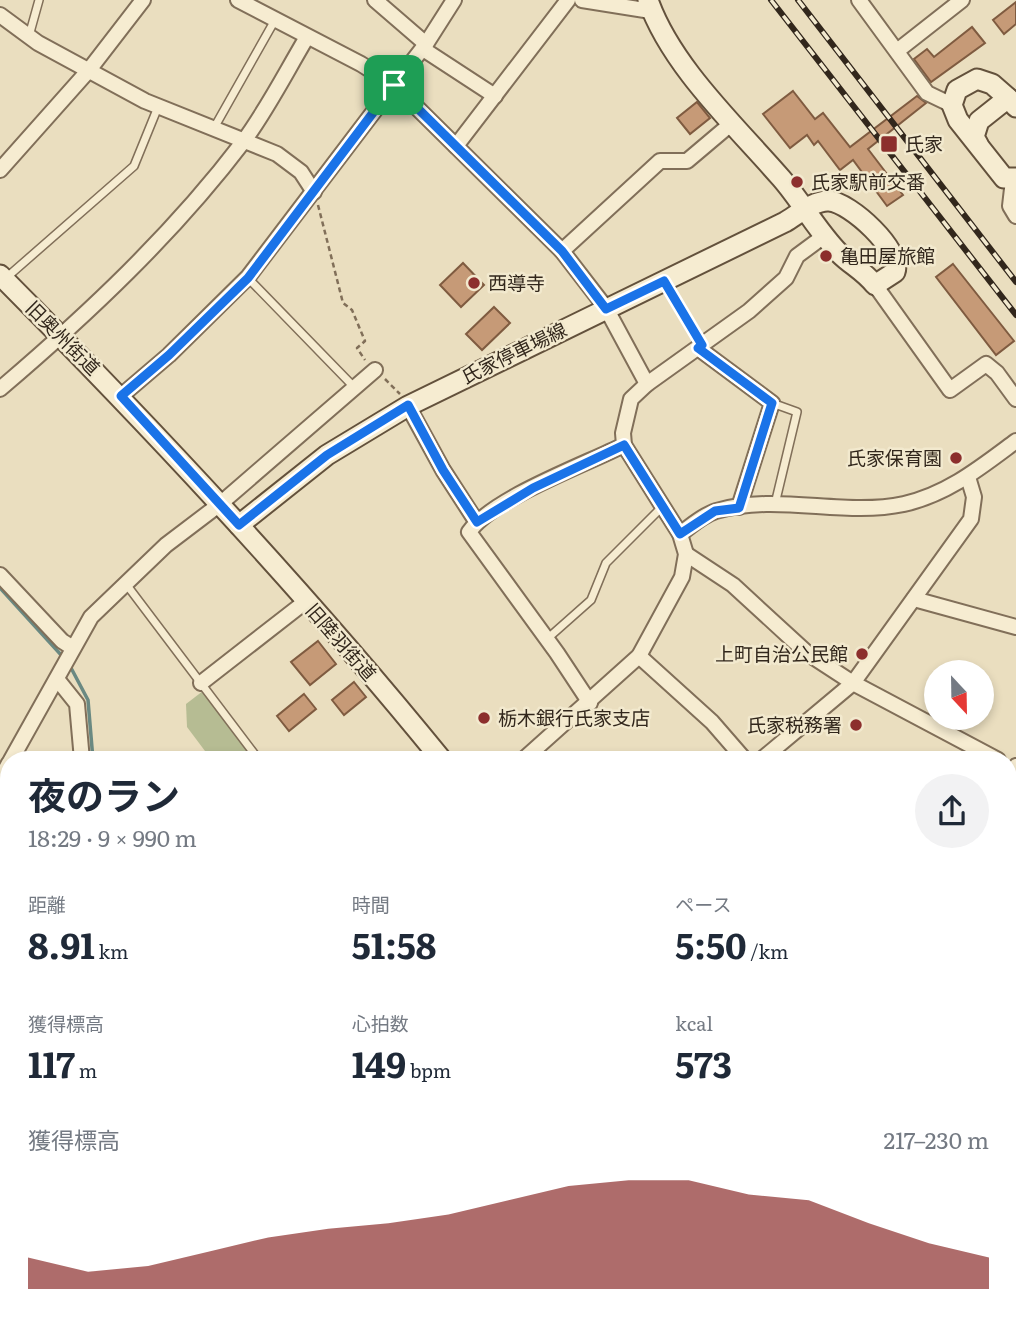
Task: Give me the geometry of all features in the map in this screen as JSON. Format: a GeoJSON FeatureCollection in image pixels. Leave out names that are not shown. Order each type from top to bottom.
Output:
{"type":"FeatureCollection","features":[{"type":"Feature","properties":{"kind":"main road"},"geometry":{"type":"LineString","coordinates":[[650,5],[667,42],[732,123],[806,210],[824,236],[875,285]]}},
{"type":"Feature","properties":{"kind":"main road"},"geometry":{"type":"LineString","coordinates":[[980,148],[974,137],[974,127],[1012,103],[992,84],[976,79],[957,90],[952,105],[958,120],[980,148],[1004,178],[1015,179]]}},
{"type":"Feature","properties":{"kind":"main road","name":"氏家停車場線"},"geometry":{"type":"LineString","coordinates":[[239,525],[327,455],[408,405],[820,202],[831,201],[855,212],[866,222],[896,262],[895,272],[875,285]]}},
{"type":"Feature","properties":{"kind":"main road","name":"旧奥州街道"},"geometry":{"type":"LineString","coordinates":[[2,277],[121,396],[239,525]]}},
{"type":"Feature","properties":{"kind":"main road","name":"旧陸羽街道"},"geometry":{"type":"LineString","coordinates":[[239,525],[434,751]]}},
{"type":"Feature","properties":{"kind":"street"},"geometry":{"type":"LineString","coordinates":[[0,170],[89,70],[143,0]]}},
{"type":"Feature","properties":{"kind":"street"},"geometry":{"type":"LineString","coordinates":[[238,0],[361,64],[394,85],[562,251],[606,309],[646,384]]}},
{"type":"Feature","properties":{"kind":"street"},"geometry":{"type":"LineString","coordinates":[[375,0],[425,46],[495,96]]}},
{"type":"Feature","properties":{"kind":"street"},"geometry":{"type":"LineString","coordinates":[[121,396],[169,355],[248,278],[425,46],[454,0]]}},
{"type":"Feature","properties":{"kind":"street"},"geometry":{"type":"LineString","coordinates":[[456,146],[568,0]]}},
{"type":"Feature","properties":{"kind":"street"},"geometry":{"type":"LineString","coordinates":[[582,0],[650,5]]}},
{"type":"Feature","properties":{"kind":"street"},"geometry":{"type":"LineString","coordinates":[[859,0],[927,93],[952,105]]}},
{"type":"Feature","properties":{"kind":"street"},"geometry":{"type":"LineString","coordinates":[[897,51],[962,0]]}},
{"type":"Feature","properties":{"kind":"street"},"geometry":{"type":"LineString","coordinates":[[0,15],[28,37],[158,107],[277,155],[301,172],[314,192]]}},
{"type":"Feature","properties":{"kind":"street"},"geometry":{"type":"LineString","coordinates":[[0,389],[61,338],[187,209],[244,140],[307,37]]}},
{"type":"Feature","properties":{"kind":"street"},"geometry":{"type":"LineString","coordinates":[[562,251],[660,161],[687,161],[732,123]]}},
{"type":"Feature","properties":{"kind":"street"},"geometry":{"type":"LineString","coordinates":[[1015,179],[1010,206],[1016,216]]}},
{"type":"Feature","properties":{"kind":"street"},"geometry":{"type":"LineString","coordinates":[[534,751],[590,703],[639,656],[682,577],[686,554],[680,534],[624,445],[623,433],[631,399],[646,384],[749,311],[786,278],[797,256],[824,236]]}},
{"type":"Feature","properties":{"kind":"street"},"geometry":{"type":"LineString","coordinates":[[875,285],[950,390],[986,364],[997,373],[1016,399]]}},
{"type":"Feature","properties":{"kind":"street"},"geometry":{"type":"LineString","coordinates":[[700,346],[772,403],[739,508]]}},
{"type":"Feature","properties":{"kind":"street"},"geometry":{"type":"LineString","coordinates":[[16,751],[91,617],[166,545],[220,504],[376,370]]}},
{"type":"Feature","properties":{"kind":"street"},"geometry":{"type":"LineString","coordinates":[[408,405],[443,470],[477,522]]}},
{"type":"Feature","properties":{"kind":"street"},"geometry":{"type":"LineString","coordinates":[[680,534],[715,511],[774,505],[878,507],[905,503],[940,493],[968,477],[1016,441]]}},
{"type":"Feature","properties":{"kind":"street"},"geometry":{"type":"LineString","coordinates":[[590,703],[469,532],[477,522],[533,488],[624,445]]}},
{"type":"Feature","properties":{"kind":"street"},"geometry":{"type":"LineString","coordinates":[[772,751],[853,683],[914,599],[971,519],[974,497],[968,477]]}},
{"type":"Feature","properties":{"kind":"street"},"geometry":{"type":"LineString","coordinates":[[686,554],[733,584],[807,653],[853,683],[981,751]]}},
{"type":"Feature","properties":{"kind":"street"},"geometry":{"type":"LineString","coordinates":[[1,582],[66,663],[78,704],[81,751]]}},
{"type":"Feature","properties":{"kind":"street"},"geometry":{"type":"LineString","coordinates":[[914,599],[1016,627]]}},
{"type":"Feature","properties":{"kind":"street"},"geometry":{"type":"LineString","coordinates":[[201,683],[305,602]]}},
{"type":"Feature","properties":{"kind":"street"},"geometry":{"type":"LineString","coordinates":[[639,656],[712,722],[737,751]]}},
{"type":"Feature","properties":{"kind":"lane"},"geometry":{"type":"LineString","coordinates":[[28,37],[39,0]]}},
{"type":"Feature","properties":{"kind":"lane"},"geometry":{"type":"LineString","coordinates":[[214,128],[275,20]]}},
{"type":"Feature","properties":{"kind":"lane"},"geometry":{"type":"LineString","coordinates":[[2,277],[135,166],[158,107]]}},
{"type":"Feature","properties":{"kind":"lane"},"geometry":{"type":"LineString","coordinates":[[248,278],[355,387]]}},
{"type":"Feature","properties":{"kind":"lane"},"geometry":{"type":"LineString","coordinates":[[664,281],[700,346]]}},
{"type":"Feature","properties":{"kind":"lane"},"geometry":{"type":"LineString","coordinates":[[772,403],[797,412],[774,505]]}},
{"type":"Feature","properties":{"kind":"lane"},"geometry":{"type":"LineString","coordinates":[[547,639],[591,600],[606,563],[662,506]]}},
{"type":"Feature","properties":{"kind":"lane"},"geometry":{"type":"LineString","coordinates":[[126,584],[252,751]]}},
{"type":"Feature","properties":{"kind":"path"},"geometry":{"type":"LineString","coordinates":[[314,192],[344,303],[352,310],[366,341],[357,348],[393,385],[408,405]]}},
{"type":"Feature","properties":{"kind":"green space"},"geometry":{"type":"Polygon","coordinates":[[[203,691],[249,751],[205,751],[187,727],[186,704],[203,691]]]}},
{"type":"Feature","properties":{"kind":"building"},"geometry":{"type":"Polygon","coordinates":[[[1016,2],[1016,24],[1004,34],[993,20],[1016,2]]]}},
{"type":"Feature","properties":{"kind":"building"},"geometry":{"type":"Polygon","coordinates":[[[972,27],[985,43],[931,82],[914,59],[927,49],[934,57],[972,27]]]}},
{"type":"Feature","properties":{"kind":"building"},"geometry":{"type":"Polygon","coordinates":[[[793,91],[815,119],[823,113],[850,147],[917,96],[926,103],[868,149],[903,195],[887,206],[853,160],[840,170],[818,141],[814,145],[807,135],[790,148],[763,114],[793,91]]]}},
{"type":"Feature","properties":{"kind":"building"},"geometry":{"type":"Polygon","coordinates":[[[697,102],[710,118],[690,134],[677,118],[697,102]]]}},
{"type":"Feature","properties":{"kind":"building"},"geometry":{"type":"Polygon","coordinates":[[[463,263],[484,285],[461,307],[440,285],[463,263]]]}},
{"type":"Feature","properties":{"kind":"building"},"geometry":{"type":"Polygon","coordinates":[[[953,264],[1014,341],[996,355],[936,277],[953,264]]]}},
{"type":"Feature","properties":{"kind":"building"},"geometry":{"type":"Polygon","coordinates":[[[494,307],[510,323],[482,350],[466,334],[494,307]]]}},
{"type":"Feature","properties":{"kind":"building"},"geometry":{"type":"Polygon","coordinates":[[[318,641],[336,664],[310,685],[291,662],[318,641]]]}},
{"type":"Feature","properties":{"kind":"building"},"geometry":{"type":"Polygon","coordinates":[[[354,682],[366,697],[344,715],[332,700],[354,682]]]}},
{"type":"Feature","properties":{"kind":"building"},"geometry":{"type":"Polygon","coordinates":[[[304,694],[316,709],[289,731],[277,716],[304,694]]]}},
{"type":"Feature","properties":{"kind":"waterway"},"geometry":{"type":"LineString","coordinates":[[0,588],[63,657]]}},
{"type":"Feature","properties":{"kind":"waterway"},"geometry":{"type":"LineString","coordinates":[[70,666],[88,700],[92,751]]}},
{"type":"Feature","properties":{"kind":"railway"},"geometry":{"type":"LineString","coordinates":[[771,0],[1016,315]]}},
{"type":"Feature","properties":{"kind":"railway"},"geometry":{"type":"LineString","coordinates":[[798,0],[1016,282]]}},
{"type":"Feature","properties":{"kind":"place","name":"氏家"},"geometry":{"type":"Point","coordinates":[889,144]}},
{"type":"Feature","properties":{"kind":"place","name":"氏家駅前交番"},"geometry":{"type":"Point","coordinates":[797,182]}},
{"type":"Feature","properties":{"kind":"place","name":"亀田屋旅館"},"geometry":{"type":"Point","coordinates":[826,256]}},
{"type":"Feature","properties":{"kind":"place","name":"西導寺"},"geometry":{"type":"Point","coordinates":[474,283]}},
{"type":"Feature","properties":{"kind":"place","name":"氏家保育園"},"geometry":{"type":"Point","coordinates":[956,458]}},
{"type":"Feature","properties":{"kind":"place","name":"上町自治公民館"},"geometry":{"type":"Point","coordinates":[862,654]}},
{"type":"Feature","properties":{"kind":"place","name":"栃木銀行氏家支店"},"geometry":{"type":"Point","coordinates":[484,718]}},
{"type":"Feature","properties":{"kind":"place","name":"氏家税務署"},"geometry":{"type":"Point","coordinates":[856,725]}},
{"type":"Feature","properties":{"kind":"route"},"geometry":{"type":"LineString","coordinates":[[394,85],[562,251],[606,309],[664,281],[702,345],[698,348],[772,403],[739,508],[715,511],[680,534],[624,445],[533,488],[477,522],[443,470],[408,405],[327,455],[239,525],[121,396],[169,355],[248,278],[394,85]]}}]}
